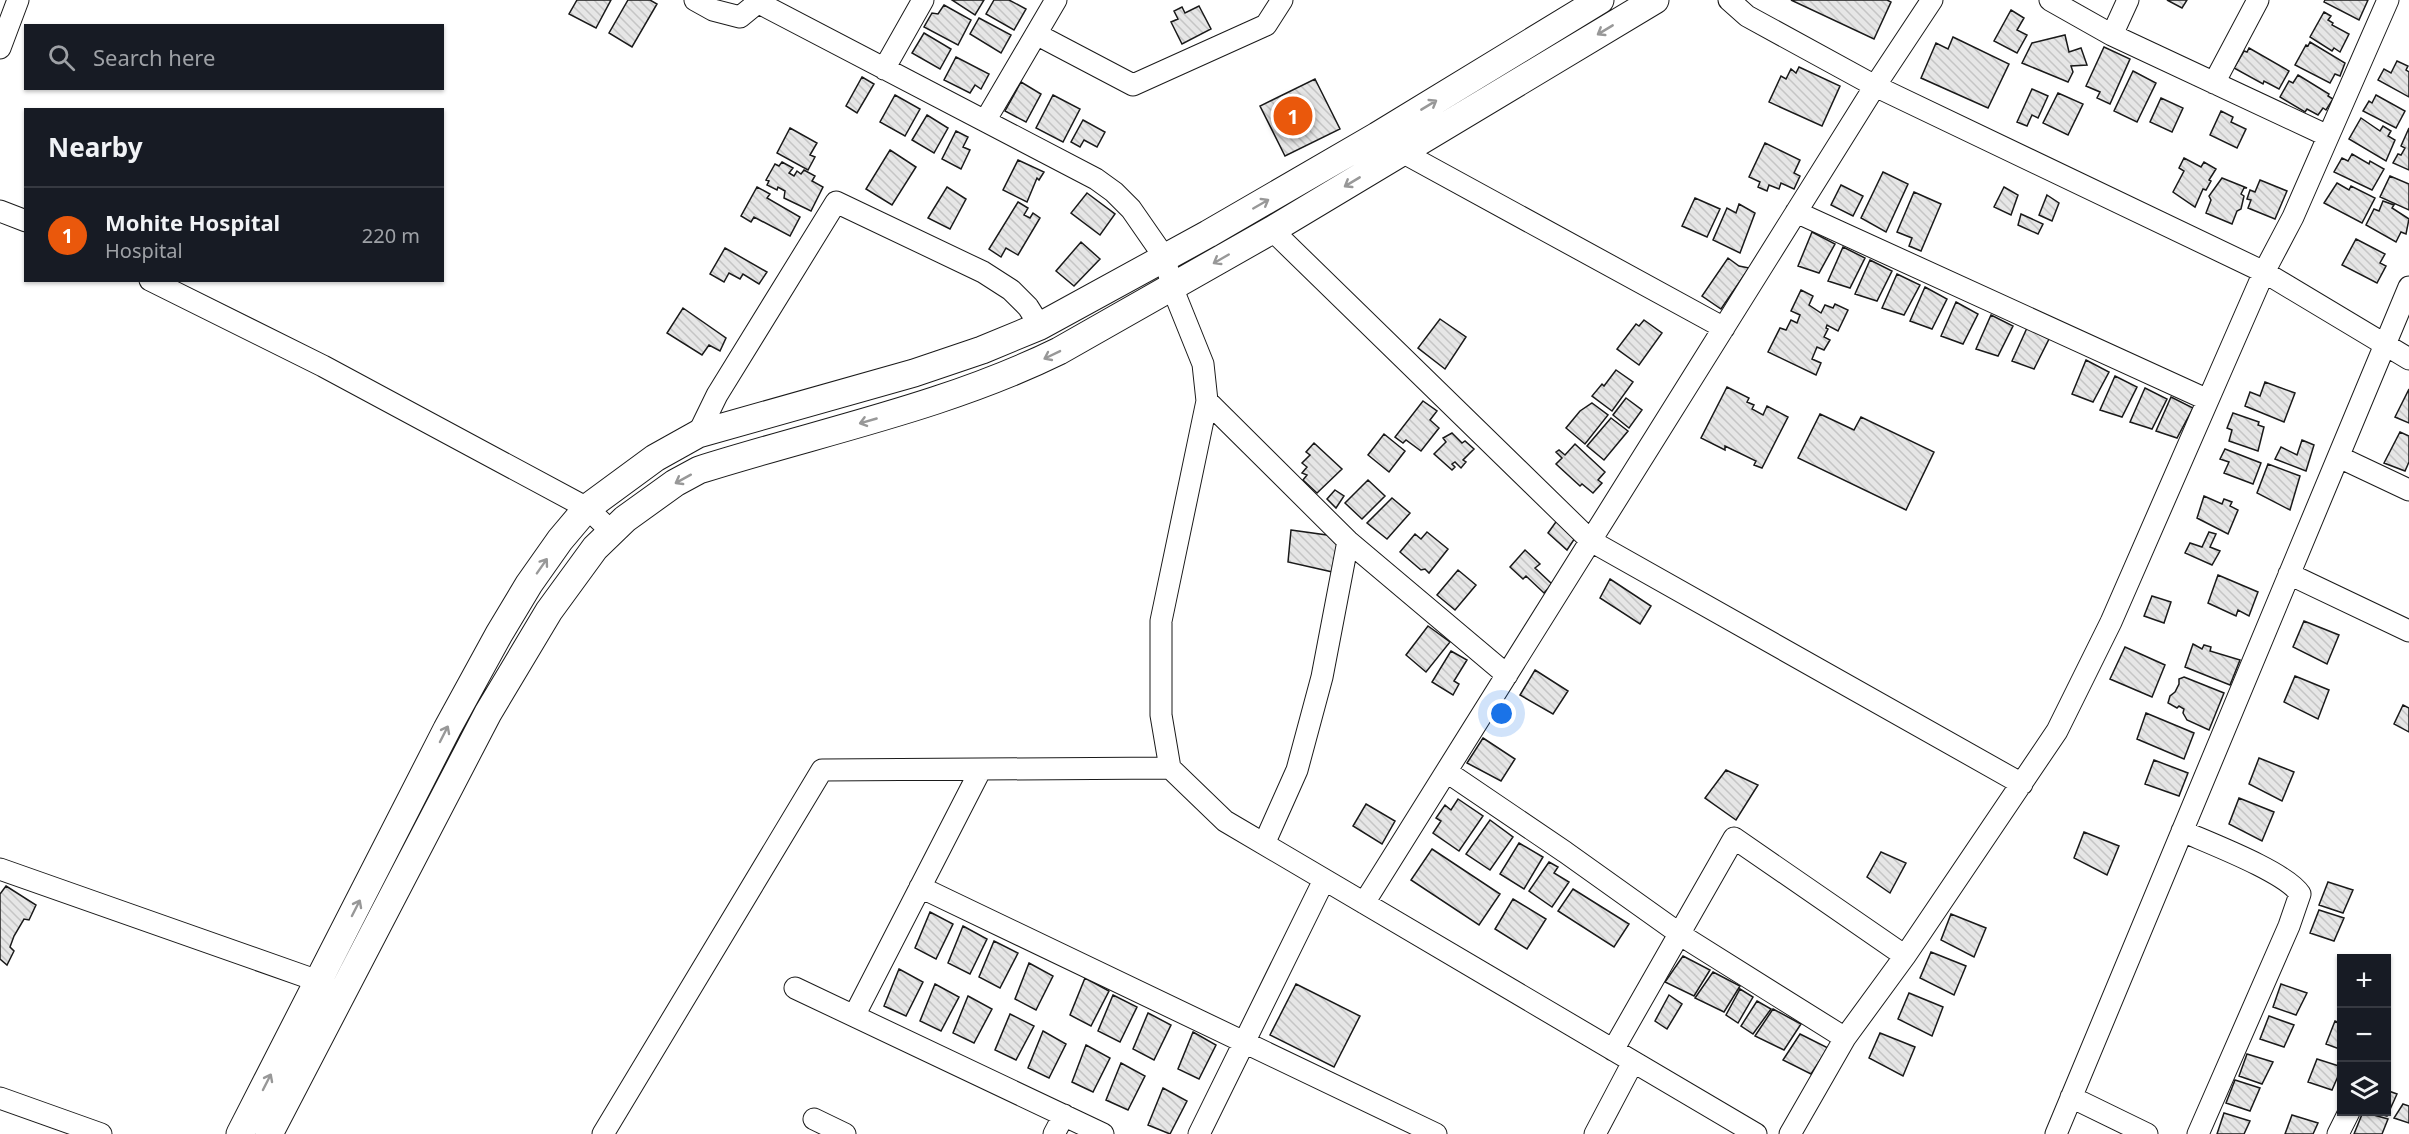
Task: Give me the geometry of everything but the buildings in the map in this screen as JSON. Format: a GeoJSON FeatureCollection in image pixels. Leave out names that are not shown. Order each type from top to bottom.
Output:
{"type":"FeatureCollection","features":[{"type":"Feature","properties":{"kind":"main road"},"geometry":{"type":"LineString","coordinates":[[240,1134],[447,729],[499,634],[529,584],[560,540],[587,508],[655,458],[698,434],[914,373],[982,350],[1040,326],[1165,258],[1377,136],[1600,0]]}},
{"type":"Feature","properties":{"kind":"main road"},"geometry":{"type":"LineString","coordinates":[[268,1134],[488,713],[572,576],[595,548],[626,519],[675,483],[699,470],[955,394],[1027,367],[1115,321],[1272,230],[1655,0]]}},
{"type":"Feature","properties":{"kind":"street"},"geometry":{"type":"LineString","coordinates":[[0,48],[18,0]]}},
{"type":"Feature","properties":{"kind":"street"},"geometry":{"type":"LineString","coordinates":[[695,0],[713,10],[740,17],[760,2],[1096,179],[1114,192],[1131,209],[1165,258],[1172,287],[1203,364],[1207,401],[1161,621],[1161,715],[1170,768],[1225,821],[1756,1134]]}},
{"type":"Feature","properties":{"kind":"street"},"geometry":{"type":"LineString","coordinates":[[884,69],[923,0]]}},
{"type":"Feature","properties":{"kind":"street"},"geometry":{"type":"LineString","coordinates":[[985,121],[1056,0]]}},
{"type":"Feature","properties":{"kind":"street"},"geometry":{"type":"LineString","coordinates":[[1036,34],[1133,85],[1266,26],[1282,0]]}},
{"type":"Feature","properties":{"kind":"street"},"geometry":{"type":"LineString","coordinates":[[1729,0],[1747,16],[1875,86],[2264,272],[2409,359]]}},
{"type":"Feature","properties":{"kind":"street"},"geometry":{"type":"LineString","coordinates":[[1365,903],[1875,86],[1932,0]]}},
{"type":"Feature","properties":{"kind":"street"},"geometry":{"type":"LineString","coordinates":[[2050,0],[2112,35],[2328,136]]}},
{"type":"Feature","properties":{"kind":"street"},"geometry":{"type":"LineString","coordinates":[[2112,35],[2128,0]]}},
{"type":"Feature","properties":{"kind":"street"},"geometry":{"type":"LineString","coordinates":[[2214,83],[2258,0]]}},
{"type":"Feature","properties":{"kind":"street"},"geometry":{"type":"LineString","coordinates":[[1790,1134],[1845,1038],[1905,956],[2058,731],[2111,622],[2264,272],[2293,217],[2388,0]]}},
{"type":"Feature","properties":{"kind":"street"},"geometry":{"type":"LineString","coordinates":[[1402,152],[1724,328]]}},
{"type":"Feature","properties":{"kind":"street"},"geometry":{"type":"LineString","coordinates":[[698,434],[717,395],[836,202],[984,272],[1011,290],[1028,307],[1040,326]]}},
{"type":"Feature","properties":{"kind":"street"},"geometry":{"type":"LineString","coordinates":[[0,211],[24,220]]}},
{"type":"Feature","properties":{"kind":"street"},"geometry":{"type":"LineString","coordinates":[[1796,212],[2208,400]]}},
{"type":"Feature","properties":{"kind":"street"},"geometry":{"type":"LineString","coordinates":[[1272,230],[1591,541],[2022,784]]}},
{"type":"Feature","properties":{"kind":"street"},"geometry":{"type":"LineString","coordinates":[[154,282],[323,366],[587,508],[612,532]]}},
{"type":"Feature","properties":{"kind":"street"},"geometry":{"type":"LineString","coordinates":[[2056,1134],[2409,287]]}},
{"type":"Feature","properties":{"kind":"street"},"geometry":{"type":"LineString","coordinates":[[1207,401],[1348,541],[1507,675]]}},
{"type":"Feature","properties":{"kind":"street"},"geometry":{"type":"LineString","coordinates":[[2338,457],[2409,490]]}},
{"type":"Feature","properties":{"kind":"street"},"geometry":{"type":"LineString","coordinates":[[1264,844],[1297,770],[1322,677],[1348,541]]}},
{"type":"Feature","properties":{"kind":"street"},"geometry":{"type":"LineString","coordinates":[[2289,574],[2409,631]]}},
{"type":"Feature","properties":{"kind":"street"},"geometry":{"type":"LineString","coordinates":[[603,1134],[822,770],[1170,768]]}},
{"type":"Feature","properties":{"kind":"street"},"geometry":{"type":"LineString","coordinates":[[854,1016],[981,769]]}},
{"type":"Feature","properties":{"kind":"street"},"geometry":{"type":"LineString","coordinates":[[1447,772],[1679,933],[1845,1038]]}},
{"type":"Feature","properties":{"kind":"street"},"geometry":{"type":"LineString","coordinates":[[2182,831],[2276,876],[2300,894],[2289,926],[2198,1134]]}},
{"type":"Feature","properties":{"kind":"street"},"geometry":{"type":"LineString","coordinates":[[1613,1050],[1734,838],[1905,956]]}},
{"type":"Feature","properties":{"kind":"street"},"geometry":{"type":"LineString","coordinates":[[0,869],[318,981]]}},
{"type":"Feature","properties":{"kind":"street"},"geometry":{"type":"LineString","coordinates":[[1199,1134],[1324,880]]}},
{"type":"Feature","properties":{"kind":"street"},"geometry":{"type":"LineString","coordinates":[[920,887],[1436,1134]]}},
{"type":"Feature","properties":{"kind":"street"},"geometry":{"type":"LineString","coordinates":[[795,988],[854,1016],[1059,1125],[1103,1134]]}},
{"type":"Feature","properties":{"kind":"street"},"geometry":{"type":"LineString","coordinates":[[1595,1134],[1633,1062]]}},
{"type":"Feature","properties":{"kind":"street"},"geometry":{"type":"LineString","coordinates":[[2071,1097],[2147,1134]]}},
{"type":"Feature","properties":{"kind":"street"},"geometry":{"type":"LineString","coordinates":[[0,1098],[101,1134]]}},
{"type":"Feature","properties":{"kind":"street"},"geometry":{"type":"LineString","coordinates":[[2338,1134],[2347,1116]]}},
{"type":"Feature","properties":{"kind":"street"},"geometry":{"type":"LineString","coordinates":[[814,1119],[845,1134]]}},
{"type":"Feature","properties":{"kind":"place","name":"Mohite Hospital"},"geometry":{"type":"Point","coordinates":[1293,116]}}]}
